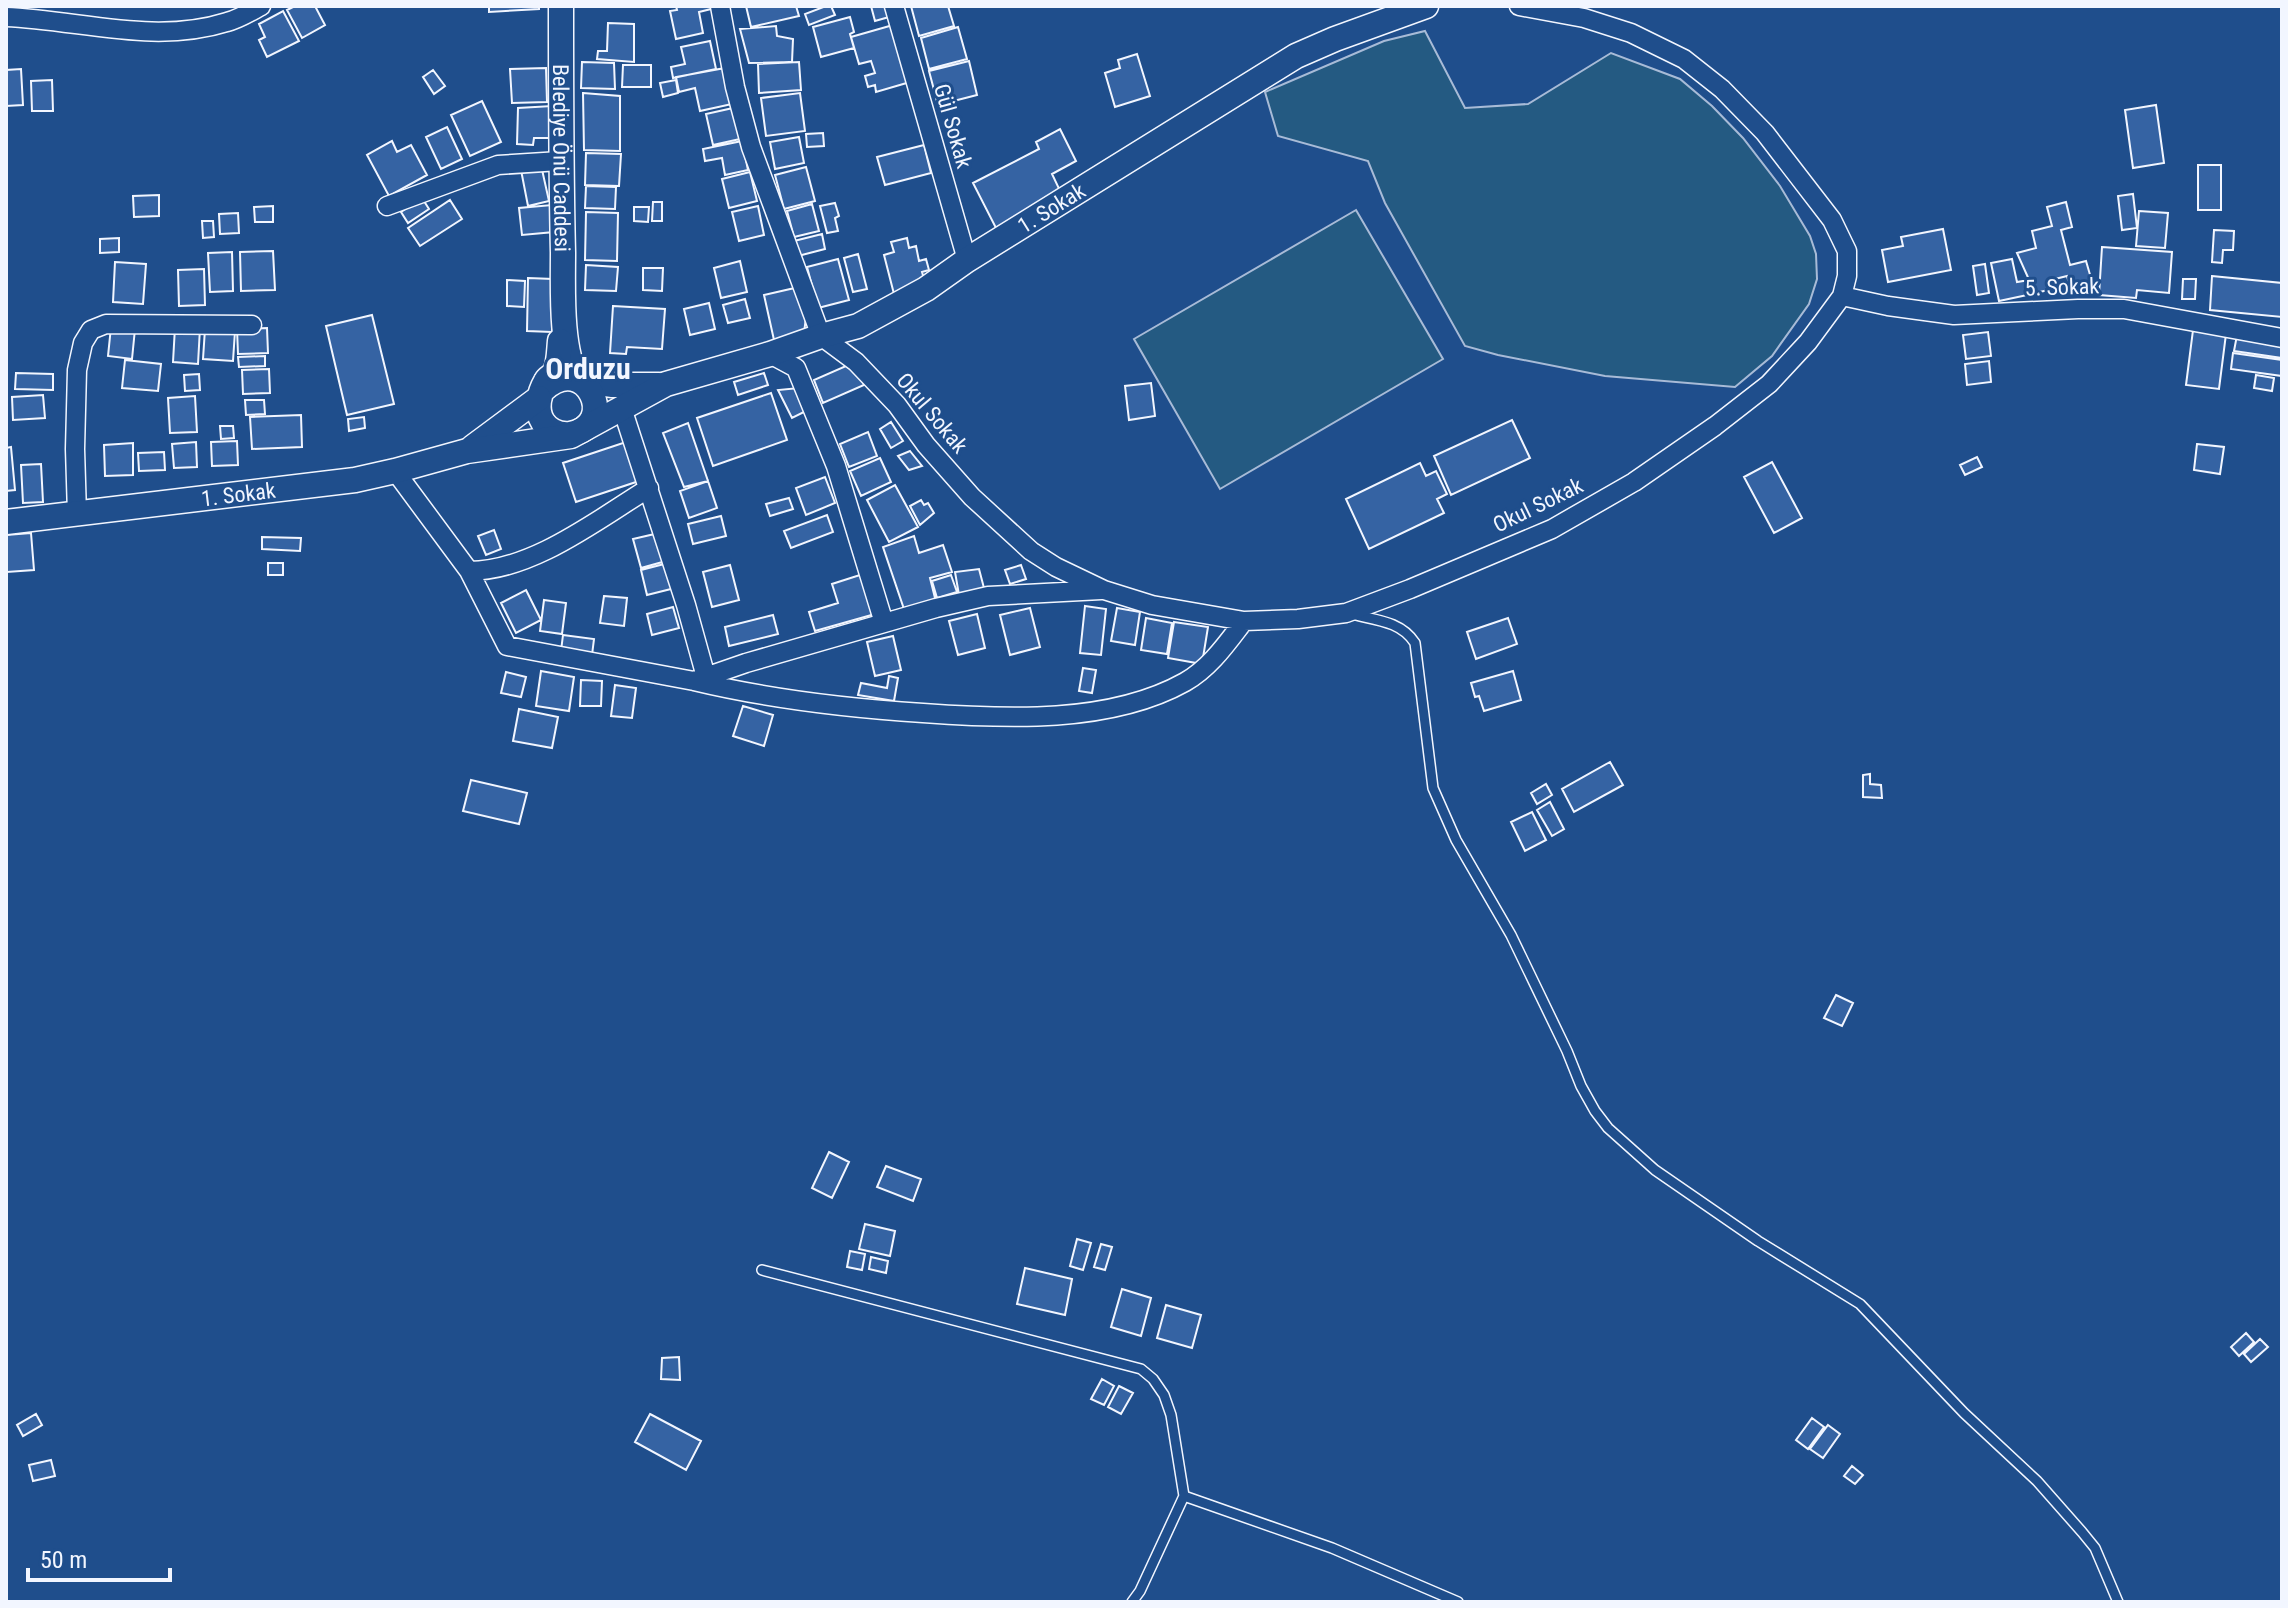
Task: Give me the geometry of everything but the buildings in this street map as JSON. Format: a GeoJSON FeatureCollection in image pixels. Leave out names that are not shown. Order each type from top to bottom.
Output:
{"type":"FeatureCollection","features":[{"type":"Feature","properties":{"kind":"street"},"geometry":{"type":"LineString","coordinates":[[6,17],[145,33],[192,31],[230,22],[261,6]]}},
{"type":"Feature","properties":{"kind":"street","name":"Belediye Önü Caddesi"},"geometry":{"type":"LineString","coordinates":[[561,6],[560,161],[564,311]]}},
{"type":"Feature","properties":{"kind":"street"},"geometry":{"type":"LineString","coordinates":[[720,6],[735,87],[751,147],[821,336]]}},
{"type":"Feature","properties":{"kind":"street","name":"Gül Sokak"},"geometry":{"type":"LineString","coordinates":[[894,6],[967,260]]}},
{"type":"Feature","properties":{"kind":"street","name":"1. Sokak"},"geometry":{"type":"LineString","coordinates":[[666,384],[858,326],[926,289],[967,260],[1296,56],[1426,6]]}},
{"type":"Feature","properties":{"kind":"street","name":"Okul Sokak"},"geometry":{"type":"LineString","coordinates":[[821,336],[856,362],[897,405],[926,445],[972,497],[1031,551],[1104,590],[1152,605],[1244,621],[1346,613],[1552,529],[1634,482],[1769,384],[1808,342],[1842,296],[1847,276],[1847,251],[1832,220],[1765,133],[1722,89],[1684,59],[1631,33],[1584,18],[1519,6]]}},
{"type":"Feature","properties":{"kind":"street"},"geometry":{"type":"LineString","coordinates":[[387,206],[498,165],[560,161]]}},
{"type":"Feature","properties":{"kind":"street","name":"5. Sokak"},"geometry":{"type":"LineString","coordinates":[[1842,296],[1954,315],[2124,309],[2282,338]]}},
{"type":"Feature","properties":{"kind":"street"},"geometry":{"type":"LineString","coordinates":[[564,311],[569,360],[578,380],[591,392],[595,410],[593,418],[580,432],[564,435],[545,426],[538,408],[546,380],[555,372],[564,311]]}},
{"type":"Feature","properties":{"kind":"street"},"geometry":{"type":"LineString","coordinates":[[77,514],[77,370],[83,343],[91,330],[106,324],[252,325]]}},
{"type":"Feature","properties":{"kind":"street"},"geometry":{"type":"LineString","coordinates":[[770,354],[796,368],[836,466],[884,623]]}},
{"type":"Feature","properties":{"kind":"street"},"geometry":{"type":"LineString","coordinates":[[467,451],[512,420],[560,379],[611,385],[666,384]]}},
{"type":"Feature","properties":{"kind":"street"},"geometry":{"type":"LineString","coordinates":[[467,451],[571,436],[666,384]]}},
{"type":"Feature","properties":{"kind":"street"},"geometry":{"type":"LineString","coordinates":[[622,408],[649,488],[700,679]]}},
{"type":"Feature","properties":{"kind":"street","name":"1. Sokak"},"geometry":{"type":"LineString","coordinates":[[6,522],[355,480],[467,451]]}},
{"type":"Feature","properties":{"kind":"street"},"geometry":{"type":"LineString","coordinates":[[395,471],[469,571],[507,646],[700,679],[779,699],[991,718],[1111,708],[1154,696],[1187,681],[1214,658],[1244,621]]}},
{"type":"Feature","properties":{"kind":"street"},"geometry":{"type":"LineString","coordinates":[[469,571],[488,571],[518,562],[546,549],[649,488]]}},
{"type":"Feature","properties":{"kind":"street"},"geometry":{"type":"LineString","coordinates":[[700,679],[884,623],[988,596],[1104,590]]}},
{"type":"Feature","properties":{"kind":"lane"},"geometry":{"type":"LineString","coordinates":[[1346,613],[1396,626],[1408,632],[1415,643],[1433,788],[1444,817],[1511,935],[1581,1086],[1608,1128],[1625,1146],[1668,1179],[1758,1241],[1860,1304],[1964,1413],[2037,1481],[2082,1532],[2095,1548],[2118,1602]]}},
{"type":"Feature","properties":{"kind":"lane"},"geometry":{"type":"LineString","coordinates":[[762,1270],[1141,1369],[1153,1379],[1164,1395],[1171,1415],[1184,1496],[1132,1602]]}},
{"type":"Feature","properties":{"kind":"lane"},"geometry":{"type":"LineString","coordinates":[[1184,1496],[1332,1548],[1458,1602]]}},
{"type":"Feature","properties":{"kind":"shaded area"},"geometry":{"type":"Polygon","coordinates":[[[1425,31],[1465,108],[1528,104],[1611,53],[1680,79],[1712,106],[1743,138],[1780,186],[1810,236],[1816,254],[1817,279],[1809,304],[1772,356],[1735,387],[1605,376],[1465,346],[1385,203],[1368,161],[1278,136],[1265,92],[1384,41],[1425,31]]]}},
{"type":"Feature","properties":{"kind":"shaded area"},"geometry":{"type":"Polygon","coordinates":[[[1356,210],[1443,359],[1220,489],[1134,339],[1356,210]]]}},
{"type":"Feature","properties":{"kind":"district","name":"Orduzu"},"geometry":{"type":"Point","coordinates":[588,368]}}]}
